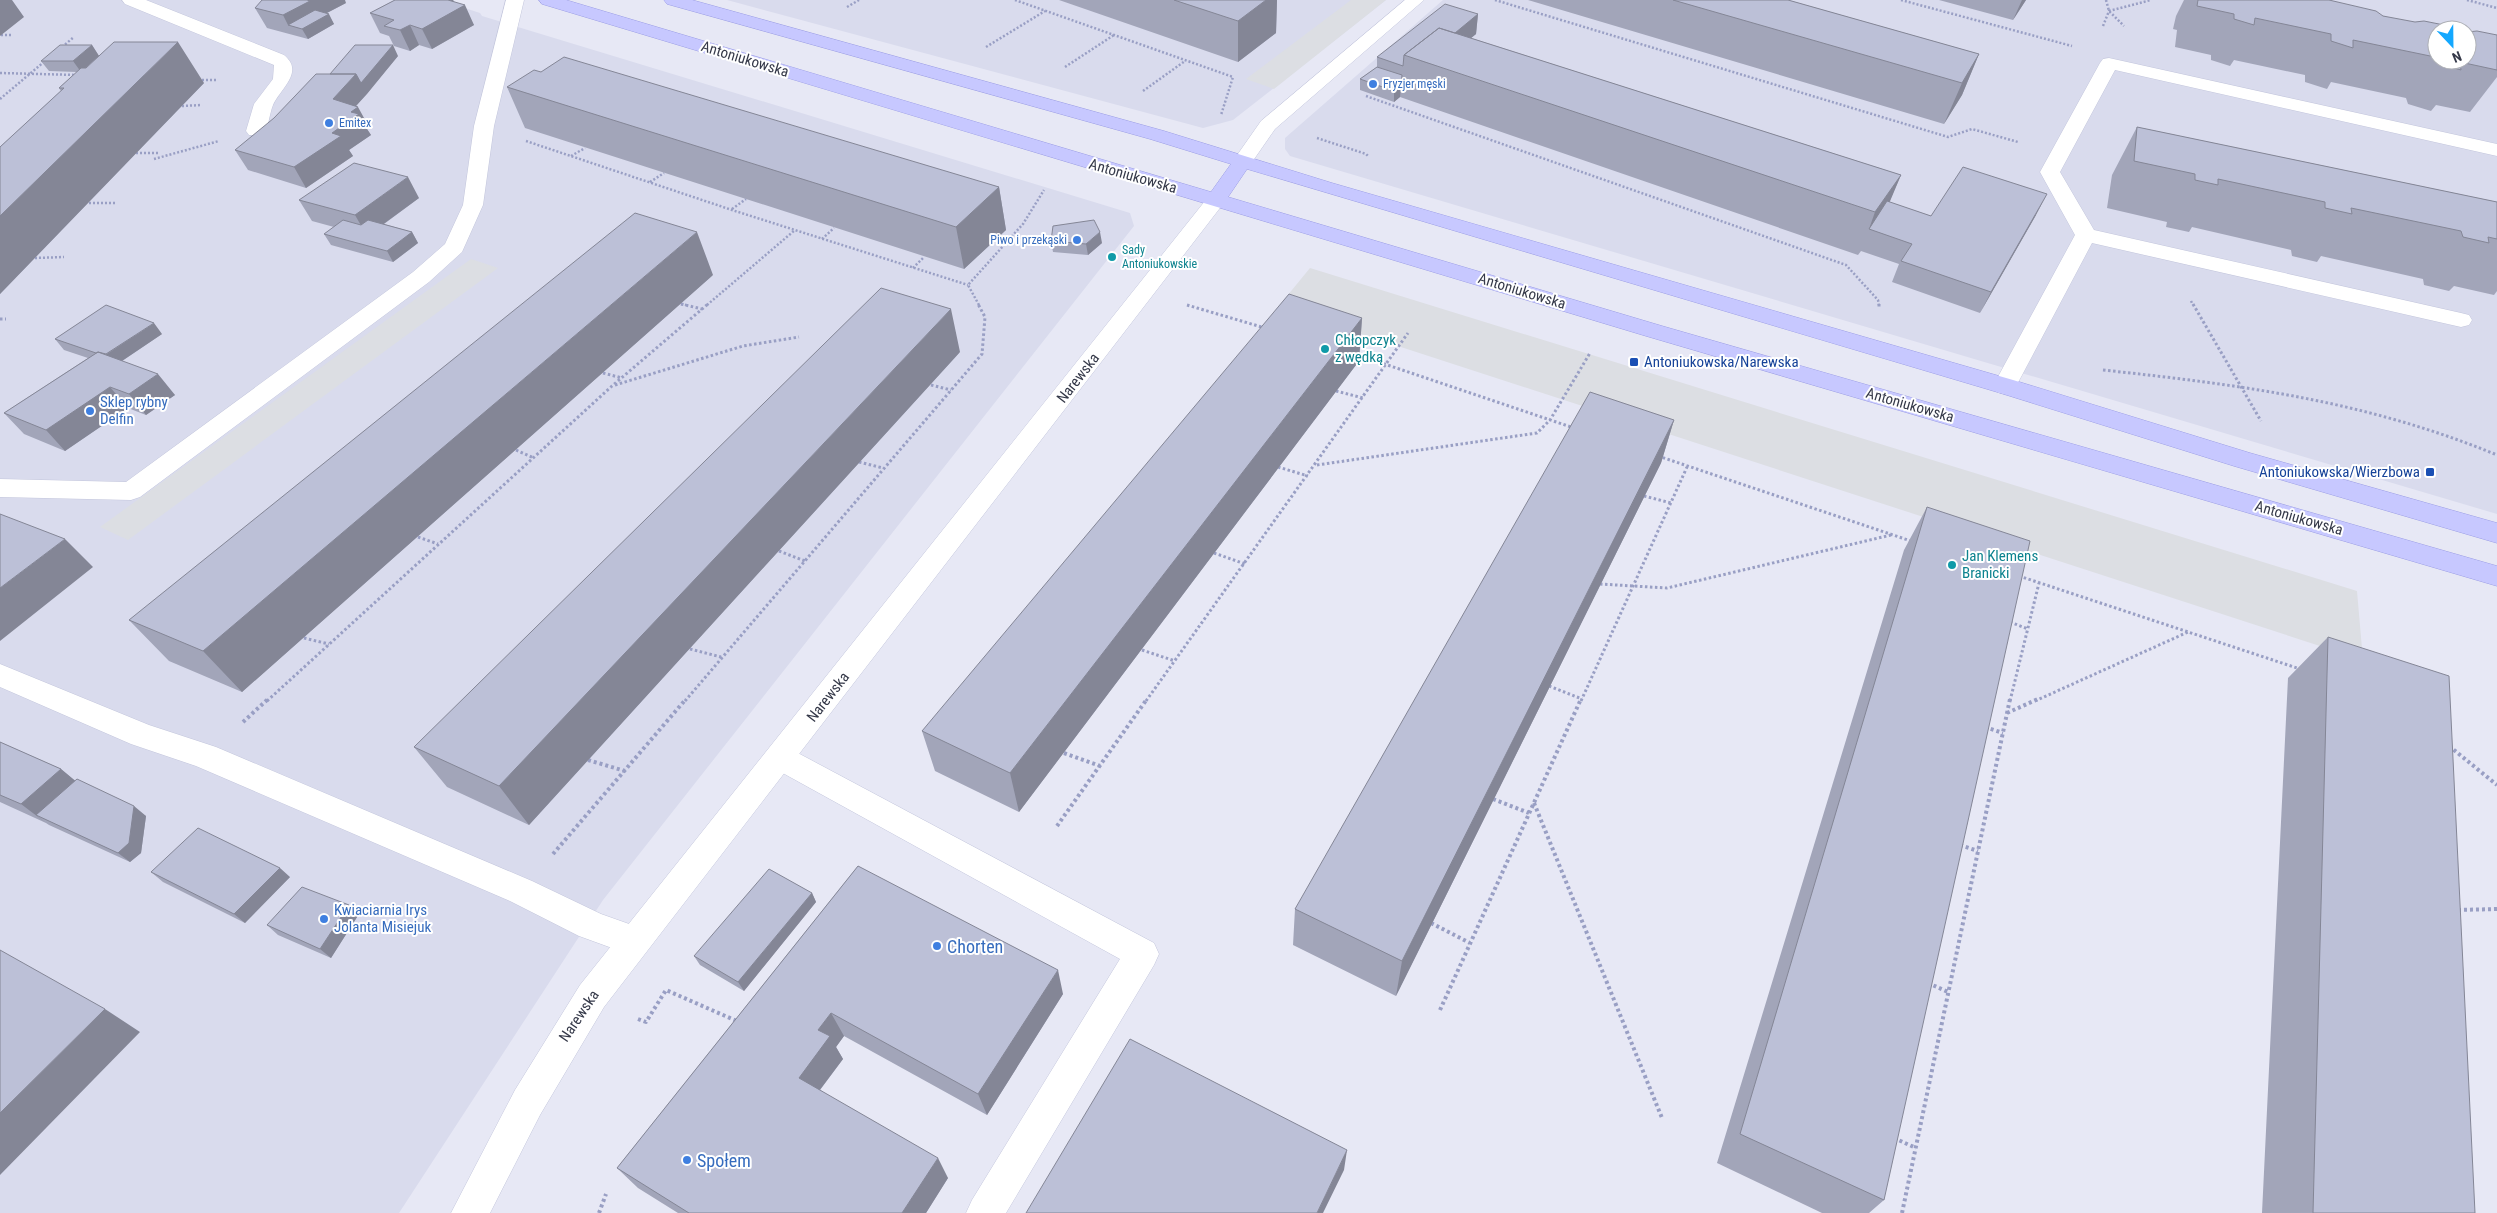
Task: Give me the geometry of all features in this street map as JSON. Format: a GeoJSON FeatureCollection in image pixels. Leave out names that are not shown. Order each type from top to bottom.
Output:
{"type":"FeatureCollection","features":[{"type":"Feature","properties":{"kind":"main road","name":"Antoniukowska"},"geometry":{"type":"LineString","coordinates":[[548,0],[1654,331],[2497,576]]}},
{"type":"Feature","properties":{"kind":"main road"},"geometry":{"type":"LineString","coordinates":[[673,0],[1243,160],[1325,187],[2005,386],[2243,460],[2497,533]]}},
{"type":"Feature","properties":{"kind":"main road"},"geometry":{"type":"LineString","coordinates":[[1216,200],[1243,160]]}},
{"type":"Feature","properties":{"kind":"street"},"geometry":{"type":"LineString","coordinates":[[132,0],[278,59],[283,63],[282,79],[264,104],[256,131]]}},
{"type":"Feature","properties":{"kind":"street"},"geometry":{"type":"LineString","coordinates":[[0,488],[131,491],[421,277],[454,247],[473,205],[484,126],[515,0]]}},
{"type":"Feature","properties":{"kind":"street"},"geometry":{"type":"LineString","coordinates":[[1243,160],[1268,125],[1415,0]]}},
{"type":"Feature","properties":{"kind":"street"},"geometry":{"type":"LineString","coordinates":[[2461,320],[2086,235],[2050,172],[2109,63],[2497,150]]}},
{"type":"Feature","properties":{"kind":"street","name":"Narewska"},"geometry":{"type":"LineString","coordinates":[[470,1213],[512,1126],[550,1060],[592,996],[781,758],[1216,200]]}},
{"type":"Feature","properties":{"kind":"street"},"geometry":{"type":"LineString","coordinates":[[2005,386],[2086,235]]}},
{"type":"Feature","properties":{"kind":"street"},"geometry":{"type":"LineString","coordinates":[[0,675],[141,735],[205,756],[521,891],[591,925],[634,942]]}},
{"type":"Feature","properties":{"kind":"street"},"geometry":{"type":"LineString","coordinates":[[781,758],[1142,954],[985,1213]]}},
{"type":"Feature","properties":{"kind":"path"},"geometry":{"type":"LineString","coordinates":[[1015,0],[1233,77],[1223,114]]}},
{"type":"Feature","properties":{"kind":"path"},"geometry":{"type":"LineString","coordinates":[[1495,0],[1948,137],[1972,129],[2060,155]]}},
{"type":"Feature","properties":{"kind":"path"},"geometry":{"type":"LineString","coordinates":[[1901,0],[2074,46]]}},
{"type":"Feature","properties":{"kind":"path"},"geometry":{"type":"LineString","coordinates":[[2106,0],[2109,11]]}},
{"type":"Feature","properties":{"kind":"path"},"geometry":{"type":"LineString","coordinates":[[2467,0],[2497,8]]}},
{"type":"Feature","properties":{"kind":"path"},"geometry":{"type":"LineString","coordinates":[[980,50],[1045,11]]}},
{"type":"Feature","properties":{"kind":"path"},"geometry":{"type":"LineString","coordinates":[[1,35],[13,35]]}},
{"type":"Feature","properties":{"kind":"path"},"geometry":{"type":"LineString","coordinates":[[1059,71],[1114,35]]}},
{"type":"Feature","properties":{"kind":"path"},"geometry":{"type":"LineString","coordinates":[[60,49],[74,37]]}},
{"type":"Feature","properties":{"kind":"path"},"geometry":{"type":"LineString","coordinates":[[0,99],[52,55]]}},
{"type":"Feature","properties":{"kind":"path"},"geometry":{"type":"LineString","coordinates":[[1141,93],[1185,60]]}},
{"type":"Feature","properties":{"kind":"path"},"geometry":{"type":"LineString","coordinates":[[0,73],[84,75]]}},
{"type":"Feature","properties":{"kind":"path"},"geometry":{"type":"LineString","coordinates":[[190,80],[217,80]]}},
{"type":"Feature","properties":{"kind":"path"},"geometry":{"type":"LineString","coordinates":[[1364,95],[1846,265],[1878,300],[1880,309]]}},
{"type":"Feature","properties":{"kind":"path"},"geometry":{"type":"LineString","coordinates":[[182,106],[202,106]]}},
{"type":"Feature","properties":{"kind":"path"},"geometry":{"type":"LineString","coordinates":[[484,126],[732,210],[968,285],[985,317],[982,354],[521,891]]}},
{"type":"Feature","properties":{"kind":"path"},"geometry":{"type":"LineString","coordinates":[[154,159],[256,131]]}},
{"type":"Feature","properties":{"kind":"path"},"geometry":{"type":"LineString","coordinates":[[571,156],[585,148]]}},
{"type":"Feature","properties":{"kind":"path"},"geometry":{"type":"LineString","coordinates":[[136,153],[160,153]]}},
{"type":"Feature","properties":{"kind":"path"},"geometry":{"type":"LineString","coordinates":[[650,183],[664,173]]}},
{"type":"Feature","properties":{"kind":"path"},"geometry":{"type":"LineString","coordinates":[[968,285],[1023,224],[1048,183]]}},
{"type":"Feature","properties":{"kind":"path"},"geometry":{"type":"LineString","coordinates":[[732,210],[746,199]]}},
{"type":"Feature","properties":{"kind":"path"},"geometry":{"type":"LineString","coordinates":[[89,203],[115,203]]}},
{"type":"Feature","properties":{"kind":"path"},"geometry":{"type":"LineString","coordinates":[[821,239],[834,228]]}},
{"type":"Feature","properties":{"kind":"path"},"geometry":{"type":"LineString","coordinates":[[205,756],[612,386],[795,230]]}},
{"type":"Feature","properties":{"kind":"path"},"geometry":{"type":"LineString","coordinates":[[2164,252],[2240,388],[2266,428]]}},
{"type":"Feature","properties":{"kind":"path"},"geometry":{"type":"LineString","coordinates":[[913,268],[924,256]]}},
{"type":"Feature","properties":{"kind":"path"},"geometry":{"type":"LineString","coordinates":[[36,258],[64,257]]}},
{"type":"Feature","properties":{"kind":"path"},"geometry":{"type":"LineString","coordinates":[[681,304],[702,309]]}},
{"type":"Feature","properties":{"kind":"path"},"geometry":{"type":"LineString","coordinates":[[1187,305],[1270,329]]}},
{"type":"Feature","properties":{"kind":"path"},"geometry":{"type":"LineString","coordinates":[[0,319],[6,319]]}},
{"type":"Feature","properties":{"kind":"path"},"geometry":{"type":"LineString","coordinates":[[1057,826],[1316,465],[1408,333]]}},
{"type":"Feature","properties":{"kind":"path"},"geometry":{"type":"LineString","coordinates":[[612,386],[743,346],[799,337]]}},
{"type":"Feature","properties":{"kind":"path"},"geometry":{"type":"LineString","coordinates":[[1316,465],[1537,432],[1550,420],[1593,348]]}},
{"type":"Feature","properties":{"kind":"path"},"geometry":{"type":"LineString","coordinates":[[1350,353],[1579,430]]}},
{"type":"Feature","properties":{"kind":"path"},"geometry":{"type":"LineString","coordinates":[[2100,370],[2306,397],[2379,414],[2431,430],[2497,455]]}},
{"type":"Feature","properties":{"kind":"path"},"geometry":{"type":"LineString","coordinates":[[603,373],[622,378]]}},
{"type":"Feature","properties":{"kind":"path"},"geometry":{"type":"LineString","coordinates":[[931,385],[951,390]]}},
{"type":"Feature","properties":{"kind":"path"},"geometry":{"type":"LineString","coordinates":[[1336,391],[1363,398]]}},
{"type":"Feature","properties":{"kind":"path"},"geometry":{"type":"LineString","coordinates":[[516,450],[534,458]]}},
{"type":"Feature","properties":{"kind":"path"},"geometry":{"type":"LineString","coordinates":[[1654,454],[1687,467],[1919,544]]}},
{"type":"Feature","properties":{"kind":"path"},"geometry":{"type":"LineString","coordinates":[[859,462],[884,468]]}},
{"type":"Feature","properties":{"kind":"path"},"geometry":{"type":"LineString","coordinates":[[1278,467],[1308,476]]}},
{"type":"Feature","properties":{"kind":"path"},"geometry":{"type":"LineString","coordinates":[[1440,1010],[1687,467]]}},
{"type":"Feature","properties":{"kind":"path"},"geometry":{"type":"LineString","coordinates":[[1644,496],[1670,503]]}},
{"type":"Feature","properties":{"kind":"path"},"geometry":{"type":"LineString","coordinates":[[1600,584],[1667,588],[1891,534]]}},
{"type":"Feature","properties":{"kind":"path"},"geometry":{"type":"LineString","coordinates":[[418,537],[438,544]]}},
{"type":"Feature","properties":{"kind":"path"},"geometry":{"type":"LineString","coordinates":[[779,551],[805,561]]}},
{"type":"Feature","properties":{"kind":"path"},"geometry":{"type":"LineString","coordinates":[[1214,553],[1245,564]]}},
{"type":"Feature","properties":{"kind":"path"},"geometry":{"type":"LineString","coordinates":[[2012,574],[2309,671]]}},
{"type":"Feature","properties":{"kind":"path"},"geometry":{"type":"LineString","coordinates":[[1902,1213],[2002,733],[2039,583]]}},
{"type":"Feature","properties":{"kind":"path"},"geometry":{"type":"LineString","coordinates":[[2003,620],[2028,629]]}},
{"type":"Feature","properties":{"kind":"path"},"geometry":{"type":"LineString","coordinates":[[2007,713],[2189,632]]}},
{"type":"Feature","properties":{"kind":"path"},"geometry":{"type":"LineString","coordinates":[[304,638],[329,644]]}},
{"type":"Feature","properties":{"kind":"path"},"geometry":{"type":"LineString","coordinates":[[690,649],[722,657]]}},
{"type":"Feature","properties":{"kind":"path"},"geometry":{"type":"LineString","coordinates":[[1142,650],[1175,661]]}},
{"type":"Feature","properties":{"kind":"path"},"geometry":{"type":"LineString","coordinates":[[1549,686],[1582,699]]}},
{"type":"Feature","properties":{"kind":"path"},"geometry":{"type":"LineString","coordinates":[[1979,724],[2002,733]]}},
{"type":"Feature","properties":{"kind":"path"},"geometry":{"type":"LineString","coordinates":[[2444,749],[2443,740],[2497,785]]}},
{"type":"Feature","properties":{"kind":"path"},"geometry":{"type":"LineString","coordinates":[[1064,753],[1100,766]]}},
{"type":"Feature","properties":{"kind":"path"},"geometry":{"type":"LineString","coordinates":[[588,760],[625,771]]}},
{"type":"Feature","properties":{"kind":"path"},"geometry":{"type":"LineString","coordinates":[[1493,799],[1529,814]]}},
{"type":"Feature","properties":{"kind":"path"},"geometry":{"type":"LineString","coordinates":[[1533,803],[1662,1118]]}},
{"type":"Feature","properties":{"kind":"path"},"geometry":{"type":"LineString","coordinates":[[1951,842],[1978,851]]}},
{"type":"Feature","properties":{"kind":"path"},"geometry":{"type":"LineString","coordinates":[[2456,900],[2457,919]]}},
{"type":"Feature","properties":{"kind":"path"},"geometry":{"type":"LineString","coordinates":[[2456,910],[2497,910]]}},
{"type":"Feature","properties":{"kind":"path"},"geometry":{"type":"LineString","coordinates":[[1431,923],[1470,943]]}},
{"type":"Feature","properties":{"kind":"path"},"geometry":{"type":"LineString","coordinates":[[1919,979],[1948,992]]}},
{"type":"Feature","properties":{"kind":"path"},"geometry":{"type":"LineString","coordinates":[[1892,1136],[1916,1148]]}},
{"type":"Feature","properties":{"kind":"path"},"geometry":{"type":"LineString","coordinates":[[599,1213],[606,1194]]}},
{"type":"Feature","properties":{"kind":"shaded area"},"geometry":{"type":"Polygon","coordinates":[[[0,0],[440,0],[480,13],[482,16],[1130,213],[1134,226],[603,900],[399,1213],[0,1213],[0,0]]]}},
{"type":"Feature","properties":{"kind":"shaded area"},"geometry":{"type":"Polygon","coordinates":[[[727,0],[1386,0],[1233,120],[1203,128],[727,0]]]}},
{"type":"Feature","properties":{"kind":"shaded area"},"geometry":{"type":"Polygon","coordinates":[[[1351,0],[1386,0],[1274,89],[1246,79],[1351,0]]]}},
{"type":"Feature","properties":{"kind":"shaded area"},"geometry":{"type":"Polygon","coordinates":[[[1443,0],[2497,0],[2497,514],[1290,156],[1285,149],[1285,138],[1443,0]]]}},
{"type":"Feature","properties":{"kind":"shaded area"},"geometry":{"type":"Polygon","coordinates":[[[471,259],[498,268],[128,540],[100,527],[471,259]]]}},
{"type":"Feature","properties":{"kind":"shaded area"},"geometry":{"type":"Polygon","coordinates":[[[1310,268],[2357,591],[2363,660],[1278,307],[1310,268]]]}},
{"type":"Feature","properties":{"kind":"building"},"geometry":{"type":"Polygon","coordinates":[[[262,0],[310,1],[283,15],[255,8],[262,0]]]}},
{"type":"Feature","properties":{"kind":"building"},"geometry":{"type":"Polygon","coordinates":[[[395,0],[448,0],[465,5],[422,29],[410,25],[400,30],[384,26],[394,20],[370,13],[395,0]]]}},
{"type":"Feature","properties":{"kind":"building"},"geometry":{"type":"Polygon","coordinates":[[[1174,0],[1266,0],[1238,21],[1174,0]]]}},
{"type":"Feature","properties":{"kind":"building"},"geometry":{"type":"Polygon","coordinates":[[[1673,0],[1788,0],[1979,54],[1962,83],[1673,0]]]}},
{"type":"Feature","properties":{"kind":"building"},"geometry":{"type":"Polygon","coordinates":[[[2198,0],[2329,0],[2376,11],[2383,16],[2415,22],[2427,22],[2427,55],[2353,40],[2353,48],[2331,41],[2331,34],[2255,18],[2254,25],[2234,19],[2234,14],[2197,6],[2198,0]]]}},
{"type":"Feature","properties":{"kind":"building"},"geometry":{"type":"Polygon","coordinates":[[[1445,4],[1478,14],[1455,33],[1439,28],[1404,55],[1403,66],[1377,57],[1445,4]]]}},
{"type":"Feature","properties":{"kind":"building"},"geometry":{"type":"Polygon","coordinates":[[[315,10],[329,14],[302,29],[288,25],[315,10]]]}},
{"type":"Feature","properties":{"kind":"building"},"geometry":{"type":"Polygon","coordinates":[[[1439,28],[1901,175],[1875,212],[1404,55],[1439,28]]]}},
{"type":"Feature","properties":{"kind":"building"},"geometry":{"type":"Polygon","coordinates":[[[2477,31],[2497,35],[2497,70],[2477,66],[2477,31]]]}},
{"type":"Feature","properties":{"kind":"building"},"geometry":{"type":"Polygon","coordinates":[[[114,42],[178,42],[0,216],[0,147],[64,88],[59,88],[81,68],[86,68],[114,42]]]}},
{"type":"Feature","properties":{"kind":"building"},"geometry":{"type":"Polygon","coordinates":[[[60,45],[92,45],[73,61],[41,61],[60,45]]]}},
{"type":"Feature","properties":{"kind":"building"},"geometry":{"type":"Polygon","coordinates":[[[355,45],[393,45],[361,83],[356,74],[330,74],[355,45]]]}},
{"type":"Feature","properties":{"kind":"building"},"geometry":{"type":"Polygon","coordinates":[[[564,57],[999,187],[956,227],[507,87],[534,70],[541,72],[564,57]]]}},
{"type":"Feature","properties":{"kind":"building"},"geometry":{"type":"Polygon","coordinates":[[[1377,67],[1402,75],[1401,86],[1394,91],[1360,79],[1377,67]]]}},
{"type":"Feature","properties":{"kind":"building"},"geometry":{"type":"Polygon","coordinates":[[[316,74],[356,74],[333,99],[358,107],[351,112],[359,114],[332,133],[341,136],[294,167],[235,150],[274,118],[316,74]]]}},
{"type":"Feature","properties":{"kind":"building"},"geometry":{"type":"Polygon","coordinates":[[[2137,127],[2497,202],[2497,239],[2488,237],[2489,243],[2463,237],[2461,231],[2351,208],[2352,214],[2325,208],[2325,202],[2218,179],[2218,185],[2195,180],[2195,174],[2134,161],[2137,127]]]}},
{"type":"Feature","properties":{"kind":"building"},"geometry":{"type":"Polygon","coordinates":[[[354,163],[408,177],[355,215],[299,200],[354,163]]]}},
{"type":"Feature","properties":{"kind":"building"},"geometry":{"type":"Polygon","coordinates":[[[1963,167],[2047,194],[1991,292],[1901,261],[1912,244],[1869,229],[1887,201],[1931,216],[1963,167]]]}},
{"type":"Feature","properties":{"kind":"building"},"geometry":{"type":"Polygon","coordinates":[[[635,213],[697,232],[203,651],[129,620],[635,213]]]}},
{"type":"Feature","properties":{"kind":"building"},"geometry":{"type":"Polygon","coordinates":[[[343,220],[361,225],[368,220],[412,232],[387,251],[324,234],[343,220]]]}},
{"type":"Feature","properties":{"kind":"building"},"geometry":{"type":"Polygon","coordinates":[[[1094,220],[1100,232],[1086,244],[1051,241],[1053,226],[1094,220]]]}},
{"type":"Feature","properties":{"kind":"building"},"geometry":{"type":"Polygon","coordinates":[[[881,288],[951,309],[499,786],[414,747],[881,288]]]}},
{"type":"Feature","properties":{"kind":"building"},"geometry":{"type":"Polygon","coordinates":[[[1289,294],[1362,318],[1010,773],[922,731],[1289,294]]]}},
{"type":"Feature","properties":{"kind":"building"},"geometry":{"type":"Polygon","coordinates":[[[106,305],[154,323],[106,354],[96,353],[55,339],[106,305]]]}},
{"type":"Feature","properties":{"kind":"building"},"geometry":{"type":"Polygon","coordinates":[[[98,352],[158,374],[129,394],[110,387],[46,430],[4,413],[98,352]]]}},
{"type":"Feature","properties":{"kind":"building"},"geometry":{"type":"Polygon","coordinates":[[[1590,392],[1674,420],[1402,961],[1295,909],[1590,392]]]}},
{"type":"Feature","properties":{"kind":"building"},"geometry":{"type":"Polygon","coordinates":[[[1927,507],[2030,541],[1884,1200],[1740,1134],[1927,507]]]}},
{"type":"Feature","properties":{"kind":"building"},"geometry":{"type":"Polygon","coordinates":[[[0,514],[65,539],[0,588],[0,514]]]}},
{"type":"Feature","properties":{"kind":"building"},"geometry":{"type":"Polygon","coordinates":[[[2328,637],[2449,676],[2475,1213],[2313,1213],[2328,637]]]}},
{"type":"Feature","properties":{"kind":"building"},"geometry":{"type":"Polygon","coordinates":[[[0,742],[61,769],[21,804],[0,795],[0,742]]]}},
{"type":"Feature","properties":{"kind":"building"},"geometry":{"type":"Polygon","coordinates":[[[77,779],[134,806],[129,843],[118,853],[36,815],[77,779]]]}},
{"type":"Feature","properties":{"kind":"building"},"geometry":{"type":"Polygon","coordinates":[[[198,828],[280,868],[234,914],[151,872],[198,828]]]}},
{"type":"Feature","properties":{"kind":"building"},"geometry":{"type":"Polygon","coordinates":[[[858,866],[1058,970],[978,1094],[831,1013],[818,1030],[830,1036],[799,1078],[938,1158],[902,1213],[689,1213],[617,1168],[858,866]]]}},
{"type":"Feature","properties":{"kind":"building"},"geometry":{"type":"Polygon","coordinates":[[[769,869],[812,893],[738,982],[694,956],[769,869]]]}},
{"type":"Feature","properties":{"kind":"building"},"geometry":{"type":"Polygon","coordinates":[[[302,887],[349,905],[320,949],[267,925],[302,887]]]}},
{"type":"Feature","properties":{"kind":"building"},"geometry":{"type":"Polygon","coordinates":[[[0,950],[105,1009],[0,1113],[0,950]]]}},
{"type":"Feature","properties":{"kind":"building"},"geometry":{"type":"Polygon","coordinates":[[[1130,1039],[1347,1150],[1317,1213],[1026,1213],[1130,1039]]]}},
{"type":"Feature","properties":{"kind":"place","name":"Fryzjer męski"},"geometry":{"type":"Point","coordinates":[1373,84]}},
{"type":"Feature","properties":{"kind":"place","name":"Emitex"},"geometry":{"type":"Point","coordinates":[329,123]}},
{"type":"Feature","properties":{"kind":"place","name":"Piwo i przekąski"},"geometry":{"type":"Point","coordinates":[1077,240]}},
{"type":"Feature","properties":{"kind":"place","name":"Sady Antoniukowskie"},"geometry":{"type":"Point","coordinates":[1112,257]}},
{"type":"Feature","properties":{"kind":"place","name":"Chłopczyk z wędką"},"geometry":{"type":"Point","coordinates":[1325,349]}},
{"type":"Feature","properties":{"kind":"place","name":"Antoniukowska/Narewska"},"geometry":{"type":"Point","coordinates":[1634,362]}},
{"type":"Feature","properties":{"kind":"place","name":"Sklep rybny Delfin"},"geometry":{"type":"Point","coordinates":[90,411]}},
{"type":"Feature","properties":{"kind":"place","name":"Antoniukowska/Wierzbowa"},"geometry":{"type":"Point","coordinates":[2430,472]}},
{"type":"Feature","properties":{"kind":"place","name":"Jan Klemens Branicki"},"geometry":{"type":"Point","coordinates":[1952,565]}},
{"type":"Feature","properties":{"kind":"place","name":"Kwiaciarnia Irys Jolanta Misiejuk"},"geometry":{"type":"Point","coordinates":[324,919]}},
{"type":"Feature","properties":{"kind":"place","name":"Chorten"},"geometry":{"type":"Point","coordinates":[937,946]}},
{"type":"Feature","properties":{"kind":"place","name":"Społem"},"geometry":{"type":"Point","coordinates":[687,1160]}}]}
